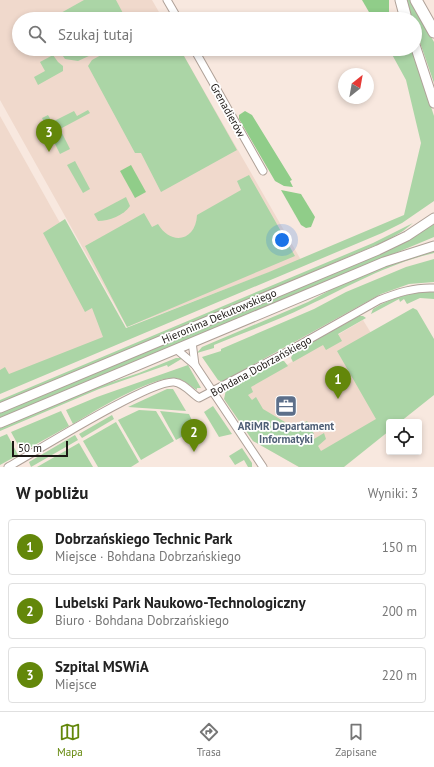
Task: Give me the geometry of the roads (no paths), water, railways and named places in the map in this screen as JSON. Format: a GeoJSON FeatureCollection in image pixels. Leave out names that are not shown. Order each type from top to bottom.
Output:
{"type":"FeatureCollection","features":[{"type":"Feature","properties":{"kind":"main road"},"geometry":{"type":"LineString","coordinates":[[401,0],[405,12]]}},
{"type":"Feature","properties":{"kind":"main road"},"geometry":{"type":"LineString","coordinates":[[416,0],[434,32]]}},
{"type":"Feature","properties":{"kind":"street"},"geometry":{"type":"LineString","coordinates":[[167,0],[174,12]]}},
{"type":"Feature","properties":{"kind":"street","name":"Grenadierów"},"geometry":{"type":"LineString","coordinates":[[198,56],[263,171]]}},
{"type":"Feature","properties":{"kind":"street"},"geometry":{"type":"LineString","coordinates":[[419,56],[434,103]]}},
{"type":"Feature","properties":{"kind":"street","name":"Hieronima Dekutowskiego"},"geometry":{"type":"LineString","coordinates":[[0,408],[378,250],[407,236],[434,218]]}},
{"type":"Feature","properties":{"kind":"street","name":"Hieronima Dekutowskiego"},"geometry":{"type":"LineString","coordinates":[[0,422],[390,259],[434,246]]}},
{"type":"Feature","properties":{"kind":"street","name":"Bohdana Dobrzańskiego"},"geometry":{"type":"LineString","coordinates":[[8,467],[110,409],[164,384],[178,383],[199,398],[212,393],[379,300],[394,293],[421,288],[434,288]]}},
{"type":"Feature","properties":{"kind":"street"},"geometry":{"type":"LineString","coordinates":[[192,342],[195,365]]}},
{"type":"Feature","properties":{"kind":"street"},"geometry":{"type":"LineString","coordinates":[[176,348],[195,365],[212,393],[263,467]]}},
{"type":"Feature","properties":{"kind":"place","name":"Szpital MSWiA"},"geometry":{"type":"Point","coordinates":[49,152]}},
{"type":"Feature","properties":{"kind":"place","name":"Dobrzańskiego Technic Park"},"geometry":{"type":"Point","coordinates":[338,399]}},
{"type":"Feature","properties":{"kind":"place","name":"ARiMR Departament Informatyki"},"geometry":{"type":"Point","coordinates":[286,406]}},
{"type":"Feature","properties":{"kind":"place","name":"Lubelski Park Naukowo-Technologiczny"},"geometry":{"type":"Point","coordinates":[194,452]}}]}
